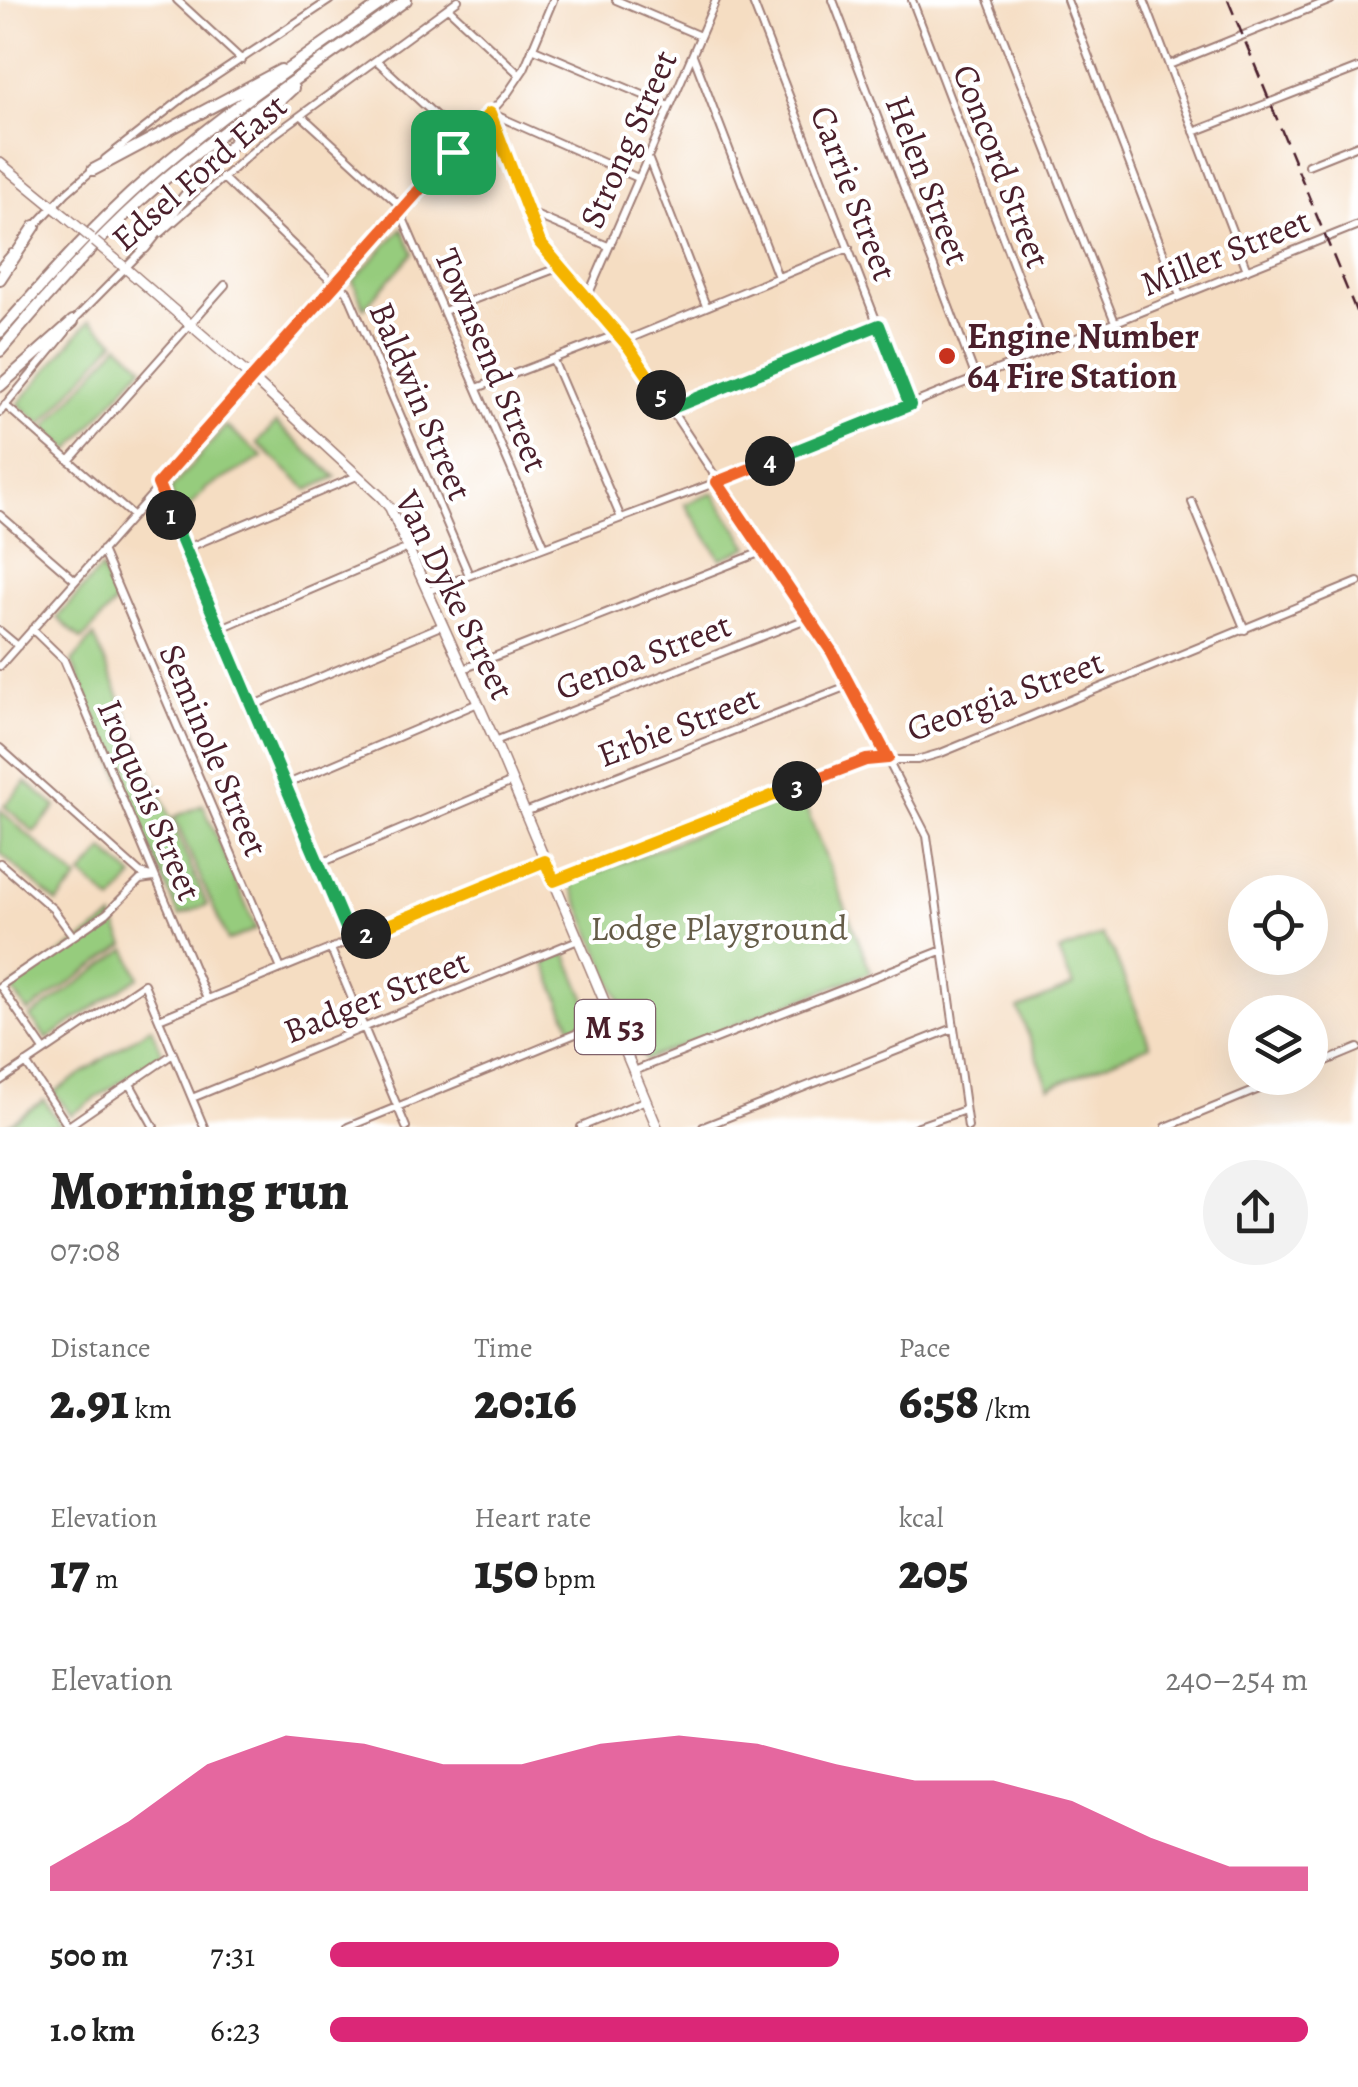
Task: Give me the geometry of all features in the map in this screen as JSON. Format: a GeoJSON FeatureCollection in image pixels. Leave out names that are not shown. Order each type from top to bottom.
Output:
{"type":"FeatureCollection","features":[{"type":"Feature","properties":{"kind":"highway"},"geometry":{"type":"LineString","coordinates":[[0,332],[64,260],[148,178],[386,0]]}},
{"type":"Feature","properties":{"kind":"highway"},"geometry":{"type":"LineString","coordinates":[[0,351],[70,270],[143,198],[225,131],[406,0]]}},
{"type":"Feature","properties":{"kind":"highway"},"geometry":{"type":"LineString","coordinates":[[93,170],[296,64]]}},
{"type":"Feature","properties":{"kind":"highway"},"geometry":{"type":"LineString","coordinates":[[144,248],[211,164],[274,109],[308,72]]}},
{"type":"Feature","properties":{"kind":"highway"},"geometry":{"type":"LineString","coordinates":[[0,279],[35,226]]}},
{"type":"Feature","properties":{"kind":"highway"},"geometry":{"type":"LineString","coordinates":[[0,386],[73,321]]}},
{"type":"Feature","properties":{"kind":"main road","name":"Van Dyke Street"},"geometry":{"type":"LineString","coordinates":[[0,163],[191,324],[386,503],[478,702],[657,1127]]}},
{"type":"Feature","properties":{"kind":"street"},"geometry":{"type":"LineString","coordinates":[[177,0],[242,60]]}},
{"type":"Feature","properties":{"kind":"street"},"geometry":{"type":"LineString","coordinates":[[310,0],[319,8]]}},
{"type":"Feature","properties":{"kind":"street"},"geometry":{"type":"LineString","coordinates":[[0,267],[52,206],[150,121],[330,0]]}},
{"type":"Feature","properties":{"kind":"street","name":"Edsel Ford East"},"geometry":{"type":"LineString","coordinates":[[3,408],[73,321],[144,248],[222,177],[458,0]]}},
{"type":"Feature","properties":{"kind":"street"},"geometry":{"type":"LineString","coordinates":[[0,666],[490,113],[520,75],[553,0]]}},
{"type":"Feature","properties":{"kind":"street"},"geometry":{"type":"LineString","coordinates":[[616,0],[700,36]]}},
{"type":"Feature","properties":{"kind":"street","name":"Strong Street"},"geometry":{"type":"LineString","coordinates":[[587,298],[716,0]]}},
{"type":"Feature","properties":{"kind":"street","name":"Carrie Street"},"geometry":{"type":"LineString","coordinates":[[752,0],[910,405]]}},
{"type":"Feature","properties":{"kind":"street","name":"Helen Street"},"geometry":{"type":"LineString","coordinates":[[832,0],[976,378]]}},
{"type":"Feature","properties":{"kind":"street","name":"Concord Street"},"geometry":{"type":"LineString","coordinates":[[912,0],[1046,350]]}},
{"type":"Feature","properties":{"kind":"street"},"geometry":{"type":"LineString","coordinates":[[988,0],[1116,322]]}},
{"type":"Feature","properties":{"kind":"street"},"geometry":{"type":"LineString","coordinates":[[1067,0],[1180,296]]}},
{"type":"Feature","properties":{"kind":"street"},"geometry":{"type":"LineString","coordinates":[[1144,0],[1247,270]]}},
{"type":"Feature","properties":{"kind":"street"},"geometry":{"type":"LineString","coordinates":[[1169,65],[1330,0]]}},
{"type":"Feature","properties":{"kind":"street"},"geometry":{"type":"LineString","coordinates":[[448,8],[520,75]]}},
{"type":"Feature","properties":{"kind":"street"},"geometry":{"type":"LineString","coordinates":[[532,48],[670,106]]}},
{"type":"Feature","properties":{"kind":"street"},"geometry":{"type":"LineString","coordinates":[[692,54],[778,277]]}},
{"type":"Feature","properties":{"kind":"street"},"geometry":{"type":"LineString","coordinates":[[376,60],[463,141]]}},
{"type":"Feature","properties":{"kind":"street"},"geometry":{"type":"LineString","coordinates":[[1194,132],[1358,68]]}},
{"type":"Feature","properties":{"kind":"street"},"geometry":{"type":"LineString","coordinates":[[490,113],[638,178]]}},
{"type":"Feature","properties":{"kind":"street"},"geometry":{"type":"LineString","coordinates":[[490,113],[540,243],[621,338],[810,618],[850,685],[929,842],[968,1127]]}},
{"type":"Feature","properties":{"kind":"street","name":"Townsend Street"},"geometry":{"type":"LineString","coordinates":[[301,114],[396,202],[545,547]]}},
{"type":"Feature","properties":{"kind":"street"},"geometry":{"type":"LineString","coordinates":[[1308,165],[1358,145]]}},
{"type":"Feature","properties":{"kind":"street"},"geometry":{"type":"LineString","coordinates":[[648,158],[706,306]]}},
{"type":"Feature","properties":{"kind":"street","name":"Baldwin Street"},"geometry":{"type":"LineString","coordinates":[[222,177],[347,292],[469,576]]}},
{"type":"Feature","properties":{"kind":"street"},"geometry":{"type":"LineString","coordinates":[[526,211],[608,246]]}},
{"type":"Feature","properties":{"kind":"street","name":"Miller Street"},"geometry":{"type":"LineString","coordinates":[[428,591],[717,482],[1358,225]]}},
{"type":"Feature","properties":{"kind":"street"},"geometry":{"type":"LineString","coordinates":[[477,388],[621,338],[849,248]]}},
{"type":"Feature","properties":{"kind":"street"},"geometry":{"type":"LineString","coordinates":[[444,311],[560,267]]}},
{"type":"Feature","properties":{"kind":"street"},"geometry":{"type":"LineString","coordinates":[[69,461],[225,285]]}},
{"type":"Feature","properties":{"kind":"street"},"geometry":{"type":"LineString","coordinates":[[670,409],[879,325]]}},
{"type":"Feature","properties":{"kind":"street"},"geometry":{"type":"LineString","coordinates":[[553,360],[621,518]]}},
{"type":"Feature","properties":{"kind":"street"},"geometry":{"type":"LineString","coordinates":[[3,408],[132,515]]}},
{"type":"Feature","properties":{"kind":"street"},"geometry":{"type":"LineString","coordinates":[[186,549],[358,476]]}},
{"type":"Feature","properties":{"kind":"street"},"geometry":{"type":"LineString","coordinates":[[158,484],[351,940]]}},
{"type":"Feature","properties":{"kind":"street"},"geometry":{"type":"LineString","coordinates":[[1192,502],[1245,630]]}},
{"type":"Feature","properties":{"kind":"street"},"geometry":{"type":"LineString","coordinates":[[0,515],[75,580]]}},
{"type":"Feature","properties":{"kind":"street"},"geometry":{"type":"LineString","coordinates":[[219,629],[408,548]]}},
{"type":"Feature","properties":{"kind":"street","name":"Seminole Street"},"geometry":{"type":"LineString","coordinates":[[102,550],[280,970]]}},
{"type":"Feature","properties":{"kind":"street"},"geometry":{"type":"LineString","coordinates":[[463,669],[764,551]]}},
{"type":"Feature","properties":{"kind":"street","name":"Georgia Street"},"geometry":{"type":"LineString","coordinates":[[554,881],[866,760],[917,760],[932,756],[1358,582]]}},
{"type":"Feature","properties":{"kind":"street","name":"Genoa Street"},"geometry":{"type":"LineString","coordinates":[[494,741],[810,618]]}},
{"type":"Feature","properties":{"kind":"street"},"geometry":{"type":"LineString","coordinates":[[252,706],[443,624]]}},
{"type":"Feature","properties":{"kind":"street","name":"Iroquois Street"},"geometry":{"type":"LineString","coordinates":[[32,629],[64,660],[207,999]]}},
{"type":"Feature","properties":{"kind":"street"},"geometry":{"type":"LineString","coordinates":[[0,630],[18,646]]}},
{"type":"Feature","properties":{"kind":"street","name":"Erbie Street"},"geometry":{"type":"LineString","coordinates":[[525,812],[850,685]]}},
{"type":"Feature","properties":{"kind":"street"},"geometry":{"type":"LineString","coordinates":[[285,785],[478,702]]}},
{"type":"Feature","properties":{"kind":"street"},"geometry":{"type":"LineString","coordinates":[[0,748],[140,874],[155,877]]}},
{"type":"Feature","properties":{"kind":"street"},"geometry":{"type":"LineString","coordinates":[[319,864],[512,782]]}},
{"type":"Feature","properties":{"kind":"street"},"geometry":{"type":"LineString","coordinates":[[159,1019],[545,861]]}},
{"type":"Feature","properties":{"kind":"street"},"geometry":{"type":"LineString","coordinates":[[0,862],[53,909],[73,936]]}},
{"type":"Feature","properties":{"kind":"street"},"geometry":{"type":"LineString","coordinates":[[44,1050],[0,986],[107,913],[140,880],[155,877]]}},
{"type":"Feature","properties":{"kind":"street","name":"Badger Street"},"geometry":{"type":"LineString","coordinates":[[192,1098],[578,940]]}},
{"type":"Feature","properties":{"kind":"street"},"geometry":{"type":"LineString","coordinates":[[331,948],[406,1127]]}},
{"type":"Feature","properties":{"kind":"street"},"geometry":{"type":"LineString","coordinates":[[634,1071],[944,950]]}},
{"type":"Feature","properties":{"kind":"street"},"geometry":{"type":"LineString","coordinates":[[0,1081],[144,984],[204,1127]]}},
{"type":"Feature","properties":{"kind":"street"},"geometry":{"type":"LineString","coordinates":[[348,1127],[612,1019]]}},
{"type":"Feature","properties":{"kind":"street"},"geometry":{"type":"LineString","coordinates":[[703,1127],[954,1028]]}},
{"type":"Feature","properties":{"kind":"street"},"geometry":{"type":"LineString","coordinates":[[1328,1060],[1358,1048]]}},
{"type":"Feature","properties":{"kind":"street"},"geometry":{"type":"LineString","coordinates":[[26,1063],[68,1127],[173,1054]]}},
{"type":"Feature","properties":{"kind":"street"},"geometry":{"type":"LineString","coordinates":[[130,1084],[154,1127]]}},
{"type":"Feature","properties":{"kind":"street"},"geometry":{"type":"LineString","coordinates":[[1166,1127],[1244,1095]]}},
{"type":"Feature","properties":{"kind":"street"},"geometry":{"type":"LineString","coordinates":[[580,1127],[646,1100]]}},
{"type":"Feature","properties":{"kind":"street"},"geometry":{"type":"LineString","coordinates":[[916,1127],[965,1110]]}},
{"type":"Feature","properties":{"kind":"green space"},"geometry":{"type":"Polygon","coordinates":[[[402,228],[413,253],[364,308],[353,281],[402,228]]]}},
{"type":"Feature","properties":{"kind":"green space"},"geometry":{"type":"Polygon","coordinates":[[[90,320],[115,341],[42,425],[18,404],[90,320]]]}},
{"type":"Feature","properties":{"kind":"green space"},"geometry":{"type":"Polygon","coordinates":[[[119,344],[143,366],[70,450],[45,429],[119,344]]]}},
{"type":"Feature","properties":{"kind":"green space"},"geometry":{"type":"Polygon","coordinates":[[[276,423],[336,477],[308,490],[257,443],[276,423]]]}},
{"type":"Feature","properties":{"kind":"green space"},"geometry":{"type":"Polygon","coordinates":[[[226,426],[263,457],[207,488],[180,517],[170,490],[226,426]]]}},
{"type":"Feature","properties":{"kind":"green space"},"geometry":{"type":"Polygon","coordinates":[[[713,493],[749,547],[721,559],[685,504],[713,493]]]}},
{"type":"Feature","properties":{"kind":"green space"},"geometry":{"type":"Polygon","coordinates":[[[101,568],[116,602],[82,640],[57,618],[101,568]]]}},
{"type":"Feature","properties":{"kind":"green space"},"geometry":{"type":"Polygon","coordinates":[[[94,636],[207,905],[179,916],[72,662],[94,636]]]}},
{"type":"Feature","properties":{"kind":"green space"},"geometry":{"type":"Polygon","coordinates":[[[26,782],[56,807],[34,832],[4,806],[26,782]]]}},
{"type":"Feature","properties":{"kind":"green space","name":"Lodge Playground"},"geometry":{"type":"Polygon","coordinates":[[[800,793],[871,972],[645,1060],[570,883],[800,793]]]}},
{"type":"Feature","properties":{"kind":"green space"},"geometry":{"type":"Polygon","coordinates":[[[203,805],[256,929],[228,941],[174,817],[203,805]]]}},
{"type":"Feature","properties":{"kind":"green space"},"geometry":{"type":"Polygon","coordinates":[[[0,810],[78,879],[57,903],[0,853],[0,810]]]}},
{"type":"Feature","properties":{"kind":"green space"},"geometry":{"type":"Polygon","coordinates":[[[104,850],[134,877],[112,902],[82,875],[104,850]]]}},
{"type":"Feature","properties":{"kind":"green space"},"geometry":{"type":"Polygon","coordinates":[[[113,918],[125,945],[28,1012],[11,988],[113,918]]]}},
{"type":"Feature","properties":{"kind":"green space"},"geometry":{"type":"Polygon","coordinates":[[[1102,935],[1114,953],[1150,1045],[1049,1087],[1018,1009],[1073,986],[1059,952],[1102,935]]]}},
{"type":"Feature","properties":{"kind":"green space"},"geometry":{"type":"Polygon","coordinates":[[[127,949],[139,977],[47,1039],[30,1017],[127,949]]]}},
{"type":"Feature","properties":{"kind":"green space"},"geometry":{"type":"Polygon","coordinates":[[[566,953],[594,1019],[572,1029],[544,962],[566,953]]]}},
{"type":"Feature","properties":{"kind":"green space"},"geometry":{"type":"Polygon","coordinates":[[[151,1027],[162,1054],[71,1115],[54,1092],[151,1027]]]}},
{"type":"Feature","properties":{"kind":"green space"},"geometry":{"type":"Polygon","coordinates":[[[44,1100],[60,1124],[56,1127],[4,1127],[44,1100]]]}},
{"type":"Feature","properties":{"kind":"railway"},"geometry":{"type":"LineString","coordinates":[[1228,0],[1358,316]]}},
{"type":"Feature","properties":{"kind":"place","name":"Engine Number 64 Fire Station"},"geometry":{"type":"Point","coordinates":[947,356]}},
{"type":"Feature","properties":{"kind":"route"},"geometry":{"type":"LineString","coordinates":[[490,113],[540,243],[628,346],[670,409],[879,325],[910,405],[717,482],[832,652],[888,758],[849,766],[554,881],[545,861],[351,940],[158,484],[453,152],[490,113]]}}]}
